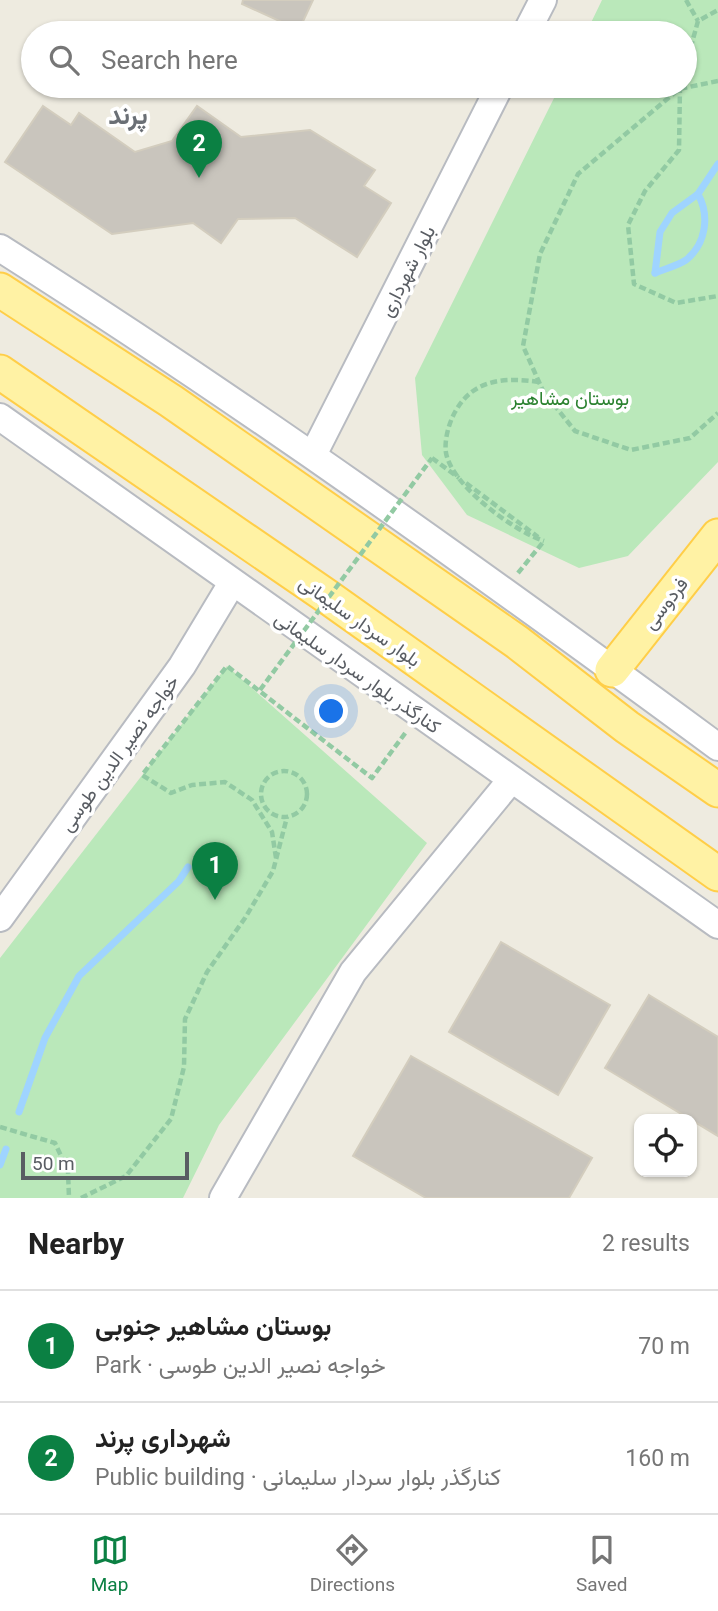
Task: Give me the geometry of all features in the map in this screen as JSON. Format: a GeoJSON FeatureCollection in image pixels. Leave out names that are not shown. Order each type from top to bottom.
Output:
{"type":"FeatureCollection","features":[{"type":"Feature","properties":{"kind":"main road"},"geometry":{"type":"LineString","coordinates":[[0,290],[171,401],[517,642],[627,727],[718,790]]}},
{"type":"Feature","properties":{"kind":"main road","name":"بلوار سردار سلیمانی"},"geometry":{"type":"LineString","coordinates":[[0,372],[325,595],[718,874]]}},
{"type":"Feature","properties":{"kind":"main road","name":"فردوسی"},"geometry":{"type":"LineString","coordinates":[[612,670],[718,536]]}},
{"type":"Feature","properties":{"kind":"street"},"geometry":{"type":"LineString","coordinates":[[532,21],[543,0]]}},
{"type":"Feature","properties":{"kind":"street","name":"بلوار شهرداری"},"geometry":{"type":"LineString","coordinates":[[313,456],[494,98]]}},
{"type":"Feature","properties":{"kind":"street"},"geometry":{"type":"LineString","coordinates":[[0,248],[134,333],[313,456],[718,747]]}},
{"type":"Feature","properties":{"kind":"street","name":"کنارگذر بلوار سردار سلیمانی"},"geometry":{"type":"LineString","coordinates":[[0,417],[718,925]]}},
{"type":"Feature","properties":{"kind":"street"},"geometry":{"type":"LineString","coordinates":[[401,562],[495,585]]}},
{"type":"Feature","properties":{"kind":"street","name":"خواجه نصیر الدین طوسی"},"geometry":{"type":"LineString","coordinates":[[0,918],[182,666],[232,583]]}},
{"type":"Feature","properties":{"kind":"street"},"geometry":{"type":"LineString","coordinates":[[223,1198],[353,972],[511,780]]}},
{"type":"Feature","properties":{"kind":"path"},"geometry":{"type":"LineString","coordinates":[[686,0],[698,21],[697,25]]}},
{"type":"Feature","properties":{"kind":"path"},"geometry":{"type":"LineString","coordinates":[[698,21],[718,10]]}},
{"type":"Feature","properties":{"kind":"path"},"geometry":{"type":"LineString","coordinates":[[697,85],[718,81]]}},
{"type":"Feature","properties":{"kind":"path"},"geometry":{"type":"LineString","coordinates":[[667,98],[578,174],[540,254],[523,346],[539,382],[575,431],[631,450],[690,438],[718,413]]}},
{"type":"Feature","properties":{"kind":"path"},"geometry":{"type":"LineString","coordinates":[[679,98],[679,150],[645,191],[628,225],[634,284],[676,303],[718,296]]}},
{"type":"Feature","properties":{"kind":"path"},"geometry":{"type":"LineString","coordinates":[[463,481],[446,455],[449,424],[464,396],[481,384],[515,379],[539,382]]}},
{"type":"Feature","properties":{"kind":"path"},"geometry":{"type":"LineString","coordinates":[[260,690],[432,458],[544,541],[495,585]]}},
{"type":"Feature","properties":{"kind":"path"},"geometry":{"type":"LineString","coordinates":[[276,859],[272,832],[252,800],[225,782],[192,785],[171,793],[142,775],[227,666],[372,778],[419,715]]}},
{"type":"Feature","properties":{"kind":"path"},"geometry":{"type":"LineString","coordinates":[[81,1198],[126,1176],[171,1119],[184,1067],[185,1019],[207,972],[246,918],[273,871],[287,817],[303,807],[306,787],[295,773],[277,771],[263,782],[261,799],[271,813],[287,817]]}},
{"type":"Feature","properties":{"kind":"path"},"geometry":{"type":"LineString","coordinates":[[0,1126],[55,1143],[68,1171],[69,1198]]}},
{"type":"Feature","properties":{"kind":"green space","name":"بوستان مشاهیر"},"geometry":{"type":"Polygon","coordinates":[[[602,0],[718,0],[718,462],[628,556],[579,568],[467,515],[422,455],[415,378],[554,98],[697,98],[697,21],[592,21],[602,0]]]}},
{"type":"Feature","properties":{"kind":"green space"},"geometry":{"type":"Polygon","coordinates":[[[227,666],[427,843],[219,1125],[183,1198],[0,1198],[0,958],[227,666]]]}},
{"type":"Feature","properties":{"kind":"building"},"geometry":{"type":"Polygon","coordinates":[[[243,0],[313,0],[303,21],[279,21],[242,4],[243,0]]]}},
{"type":"Feature","properties":{"kind":"building"},"geometry":{"type":"Polygon","coordinates":[[[43,106],[71,125],[79,113],[135,152],[172,141],[197,106],[241,137],[310,130],[375,170],[364,186],[391,203],[357,257],[295,218],[238,219],[221,243],[193,223],[112,234],[5,162],[43,106]]]}},
{"type":"Feature","properties":{"kind":"building"},"geometry":{"type":"Polygon","coordinates":[[[501,942],[610,1005],[558,1095],[449,1032],[501,942]]]}},
{"type":"Feature","properties":{"kind":"building"},"geometry":{"type":"Polygon","coordinates":[[[649,995],[718,1037],[718,1136],[697,1123],[697,1114],[681,1114],[605,1068],[649,995]]]}},
{"type":"Feature","properties":{"kind":"building"},"geometry":{"type":"Polygon","coordinates":[[[411,1056],[592,1158],[569,1198],[426,1198],[353,1156],[411,1056]]]}},
{"type":"Feature","properties":{"kind":"waterway"},"geometry":{"type":"LineString","coordinates":[[655,273],[660,232],[672,213],[698,194],[718,164]]}},
{"type":"Feature","properties":{"kind":"waterway"},"geometry":{"type":"LineString","coordinates":[[655,273],[686,260],[698,246],[705,220],[698,194]]}},
{"type":"Feature","properties":{"kind":"waterway"},"geometry":{"type":"LineString","coordinates":[[19,1112],[45,1038],[79,976],[179,881],[188,867]]}},
{"type":"Feature","properties":{"kind":"waterway"},"geometry":{"type":"LineString","coordinates":[[0,1165],[6,1149]]}},
{"type":"Feature","properties":{"kind":"place","name":"شهرداری پرند"},"geometry":{"type":"Point","coordinates":[199,178]}},
{"type":"Feature","properties":{"kind":"place","name":"بوستان مشاهیر جنوبی"},"geometry":{"type":"Point","coordinates":[215,900]}},
{"type":"Feature","properties":{"kind":"district","name":"پرند"},"geometry":{"type":"Point","coordinates":[128,115]}}]}
